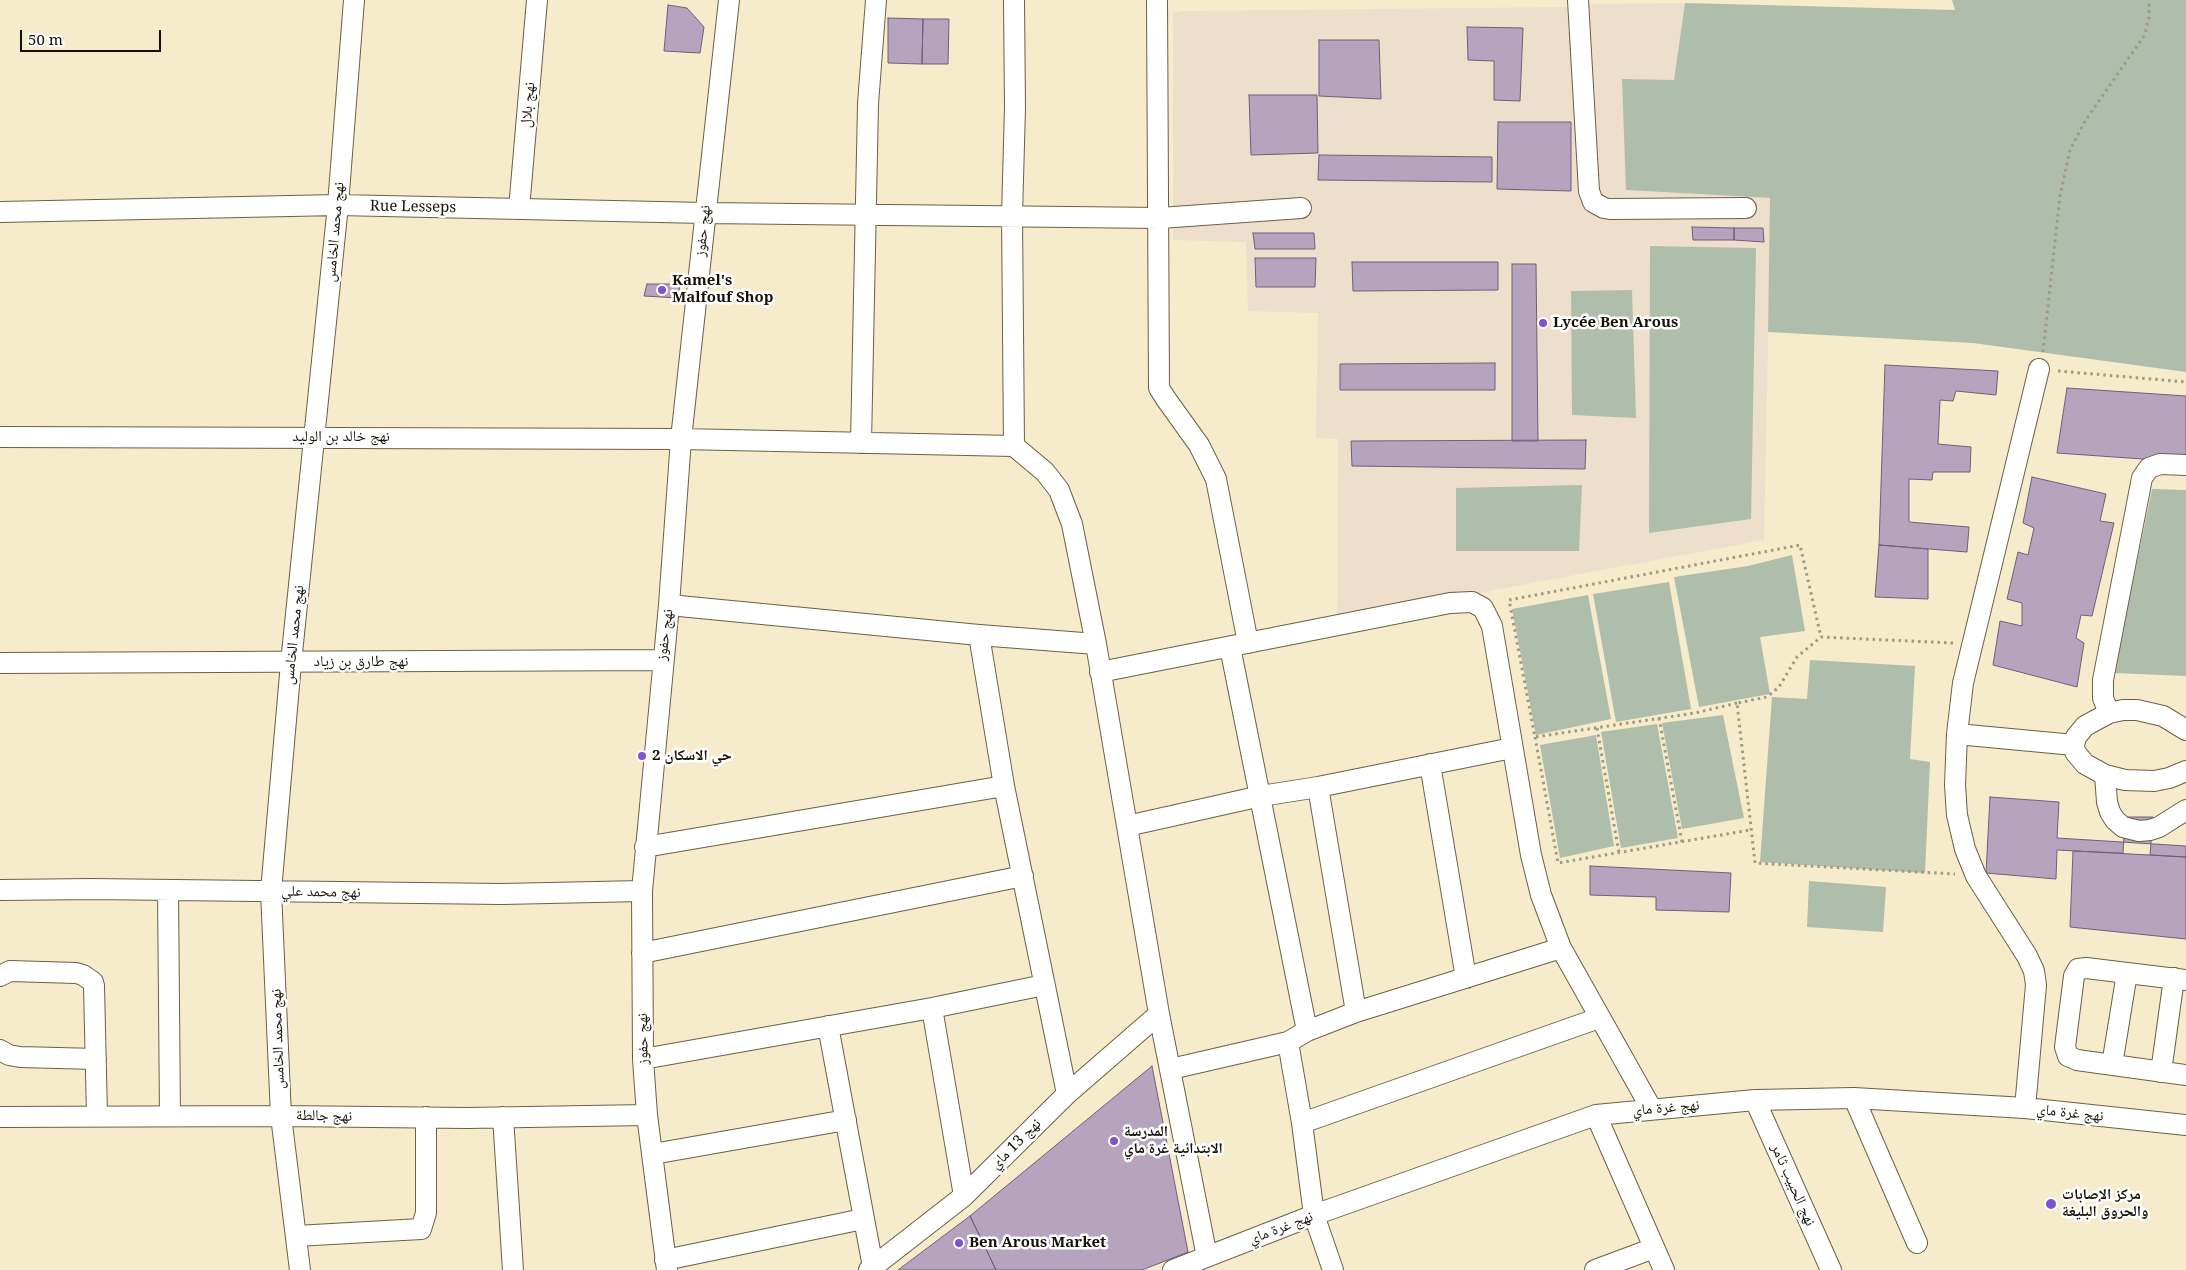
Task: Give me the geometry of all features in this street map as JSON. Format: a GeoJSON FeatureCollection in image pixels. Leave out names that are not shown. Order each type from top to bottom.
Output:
{"type":"FeatureCollection","features":[{"type":"Feature","properties":{"kind":"street","name":"نهج محمد الخامس"},"geometry":{"type":"LineString","coordinates":[[300,1270],[281,1116],[271,891],[291,663],[338,205],[354,0]]}},
{"type":"Feature","properties":{"kind":"street","name":"نهج بلال"},"geometry":{"type":"LineString","coordinates":[[519,209],[537,0]]}},
{"type":"Feature","properties":{"kind":"street","name":"نهج حفوز"},"geometry":{"type":"LineString","coordinates":[[666,1265],[654,1154],[647,1114],[643,1059],[642,891],[662,660],[669,605],[681,439],[729,0]]}},
{"type":"Feature","properties":{"kind":"street"},"geometry":{"type":"LineString","coordinates":[[861,443],[868,104],[876,0]]}},
{"type":"Feature","properties":{"kind":"street"},"geometry":{"type":"LineString","coordinates":[[1014,0],[1015,108],[1012,215],[1014,446],[1045,472],[1059,490],[1066,504],[1072,524],[1096,644],[1159,1014],[1207,1257]]}},
{"type":"Feature","properties":{"kind":"street"},"geometry":{"type":"LineString","coordinates":[[1157,0],[1160,388],[1199,445],[1216,478],[1261,796],[1307,1032]]}},
{"type":"Feature","properties":{"kind":"street"},"geometry":{"type":"LineString","coordinates":[[1578,0],[1589,191],[1593,202],[1610,209],[1746,208]]}},
{"type":"Feature","properties":{"kind":"street","name":"Rue Lesseps"},"geometry":{"type":"LineString","coordinates":[[0,212],[338,205],[705,213],[1160,218],[1301,208]]}},
{"type":"Feature","properties":{"kind":"street"},"geometry":{"type":"LineString","coordinates":[[2025,1108],[2036,984],[2034,971],[2027,956],[1976,876],[1965,849],[1957,815],[1955,785],[1957,734],[1963,683],[1971,643],[2039,369]]}},
{"type":"Feature","properties":{"kind":"street","name":"نهج خالد بن الوليد"},"geometry":{"type":"LineString","coordinates":[[0,437],[681,439],[1014,446]]}},
{"type":"Feature","properties":{"kind":"street"},"geometry":{"type":"LineString","coordinates":[[2109,713],[2103,698],[2103,680],[2142,478],[2149,468],[2160,464],[2186,465]]}},
{"type":"Feature","properties":{"kind":"street"},"geometry":{"type":"LineString","coordinates":[[1100,672],[1450,602],[1472,602],[1483,608],[1492,626],[1531,855],[1542,895],[1561,948],[1651,1108]]}},
{"type":"Feature","properties":{"kind":"street"},"geometry":{"type":"LineString","coordinates":[[669,605],[979,635],[1096,644]]}},
{"type":"Feature","properties":{"kind":"street"},"geometry":{"type":"LineString","coordinates":[[979,635],[1004,786],[1066,1094]]}},
{"type":"Feature","properties":{"kind":"street","name":"نهج طارق بن زياد"},"geometry":{"type":"LineString","coordinates":[[0,663],[662,660]]}},
{"type":"Feature","properties":{"kind":"street"},"geometry":{"type":"LineString","coordinates":[[2182,722],[2136,710],[2109,713],[2097,718],[2079,731],[2074,745],[2079,759],[2105,775],[2140,781],[2185,776]]}},
{"type":"Feature","properties":{"kind":"street"},"geometry":{"type":"LineString","coordinates":[[1957,734],[2074,745]]}},
{"type":"Feature","properties":{"kind":"street"},"geometry":{"type":"LineString","coordinates":[[1128,826],[1261,796],[1318,787],[1512,748]]}},
{"type":"Feature","properties":{"kind":"street"},"geometry":{"type":"LineString","coordinates":[[1430,764],[1466,978]]}},
{"type":"Feature","properties":{"kind":"street"},"geometry":{"type":"LineString","coordinates":[[2105,775],[2107,802],[2110,812],[2123,827],[2139,831],[2150,830],[2160,827],[2186,810]]}},
{"type":"Feature","properties":{"kind":"street"},"geometry":{"type":"LineString","coordinates":[[645,847],[1004,786]]}},
{"type":"Feature","properties":{"kind":"street"},"geometry":{"type":"LineString","coordinates":[[1318,787],[1356,1012]]}},
{"type":"Feature","properties":{"kind":"street"},"geometry":{"type":"LineString","coordinates":[[642,953],[1022,876]]}},
{"type":"Feature","properties":{"kind":"street","name":"نهج محمد علي"},"geometry":{"type":"LineString","coordinates":[[0,890],[502,894],[642,891]]}},
{"type":"Feature","properties":{"kind":"street"},"geometry":{"type":"LineString","coordinates":[[168,890],[170,1116]]}},
{"type":"Feature","properties":{"kind":"street"},"geometry":{"type":"LineString","coordinates":[[1171,1069],[1288,1042],[1356,1012],[1561,948]]}},
{"type":"Feature","properties":{"kind":"street"},"geometry":{"type":"LineString","coordinates":[[2161,1072],[2180,979],[2078,969],[2074,976],[2065,1052],[2072,1058],[2112,1065],[2161,1072],[2186,1075]]}},
{"type":"Feature","properties":{"kind":"street"},"geometry":{"type":"LineString","coordinates":[[0,976],[10,971],[76,973],[89,979],[94,986],[97,1116]]}},
{"type":"Feature","properties":{"kind":"street"},"geometry":{"type":"LineString","coordinates":[[2112,1065],[2127,973]]}},
{"type":"Feature","properties":{"kind":"street"},"geometry":{"type":"LineString","coordinates":[[643,1059],[932,1008],[1044,985]]}},
{"type":"Feature","properties":{"kind":"street"},"geometry":{"type":"LineString","coordinates":[[932,1008],[964,1196]]}},
{"type":"Feature","properties":{"kind":"street","name":"نهج 13 ماي"},"geometry":{"type":"LineString","coordinates":[[871,1269],[964,1196],[1066,1094],[1159,1014]]}},
{"type":"Feature","properties":{"kind":"street"},"geometry":{"type":"LineString","coordinates":[[1302,1123],[1599,1018]]}},
{"type":"Feature","properties":{"kind":"street"},"geometry":{"type":"LineString","coordinates":[[828,1026],[871,1269]]}},
{"type":"Feature","properties":{"kind":"street"},"geometry":{"type":"LineString","coordinates":[[1288,1042],[1302,1123],[1314,1215],[1333,1270]]}},
{"type":"Feature","properties":{"kind":"street"},"geometry":{"type":"LineString","coordinates":[[0,1050],[9,1055],[20,1057],[96,1059]]}},
{"type":"Feature","properties":{"kind":"street"},"geometry":{"type":"LineString","coordinates":[[1854,1098],[1917,1244]]}},
{"type":"Feature","properties":{"kind":"street","name":"نهج غرة ماي"},"geometry":{"type":"LineString","coordinates":[[1173,1270],[1314,1215],[1596,1115],[1651,1108],[1755,1100],[1854,1098],[2025,1108],[2186,1125]]}},
{"type":"Feature","properties":{"kind":"street","name":"نهج الحبيب ثامر"},"geometry":{"type":"LineString","coordinates":[[1755,1100],[1831,1270]]}},
{"type":"Feature","properties":{"kind":"street","name":"نهج جالطة"},"geometry":{"type":"LineString","coordinates":[[0,1118],[97,1116],[503,1117],[647,1114]]}},
{"type":"Feature","properties":{"kind":"street"},"geometry":{"type":"LineString","coordinates":[[1596,1115],[1664,1270]]}},
{"type":"Feature","properties":{"kind":"street"},"geometry":{"type":"LineString","coordinates":[[296,1236],[421,1229],[426,1214],[426,1117]]}},
{"type":"Feature","properties":{"kind":"street"},"geometry":{"type":"LineString","coordinates":[[503,1117],[512,1270]]}},
{"type":"Feature","properties":{"kind":"street"},"geometry":{"type":"LineString","coordinates":[[654,1154],[846,1120]]}},
{"type":"Feature","properties":{"kind":"street"},"geometry":{"type":"LineString","coordinates":[[666,1265],[863,1219]]}},
{"type":"Feature","properties":{"kind":"street"},"geometry":{"type":"LineString","coordinates":[[1595,1270],[1654,1248]]}},
{"type":"Feature","properties":{"kind":"path"},"geometry":{"type":"LineString","coordinates":[[2149,0],[2149,18],[2144,36],[2085,121],[2070,150],[2060,196],[2043,354],[2039,369],[2186,382]]}},
{"type":"Feature","properties":{"kind":"path"},"geometry":{"type":"LineString","coordinates":[[1750,830],[1558,863],[1509,600],[1800,545],[1821,637]]}},
{"type":"Feature","properties":{"kind":"path"},"geometry":{"type":"LineString","coordinates":[[1535,737],[1708,711],[1767,697],[1779,687],[1797,657],[1821,637],[1971,643]]}},
{"type":"Feature","properties":{"kind":"path"},"geometry":{"type":"LineString","coordinates":[[1737,703],[1755,863],[1976,876]]}},
{"type":"Feature","properties":{"kind":"path"},"geometry":{"type":"LineString","coordinates":[[1659,718],[1682,842]]}},
{"type":"Feature","properties":{"kind":"path"},"geometry":{"type":"LineString","coordinates":[[1596,727],[1619,852]]}},
{"type":"Feature","properties":{"kind":"shaded area","name":"Lycée Ben Arous"},"geometry":{"type":"Polygon","coordinates":[[[1685,3],[1674,81],[1622,79],[1627,190],[1771,198],[1764,540],[1494,590],[1337,625],[1338,439],[1316,438],[1318,313],[1248,311],[1246,242],[1173,240],[1173,13],[1182,11],[1570,7],[1587,4],[1685,3]]]}},
{"type":"Feature","properties":{"kind":"green space"},"geometry":{"type":"Polygon","coordinates":[[[1952,0],[2186,0],[2186,372],[1973,343],[1768,332],[1770,198],[1626,190],[1622,79],[1674,80],[1685,3],[1955,10],[1952,0]]]}},
{"type":"Feature","properties":{"kind":"green space"},"geometry":{"type":"Polygon","coordinates":[[[1650,246],[1756,248],[1751,519],[1649,533],[1650,246]]]}},
{"type":"Feature","properties":{"kind":"green space"},"geometry":{"type":"Polygon","coordinates":[[[1632,290],[1636,418],[1572,415],[1571,291],[1632,290]]]}},
{"type":"Feature","properties":{"kind":"green space"},"geometry":{"type":"Polygon","coordinates":[[[1582,485],[1579,551],[1456,551],[1456,488],[1582,485]]]}},
{"type":"Feature","properties":{"kind":"green space"},"geometry":{"type":"Polygon","coordinates":[[[2152,489],[2186,490],[2186,676],[2114,673],[2152,489]]]}},
{"type":"Feature","properties":{"kind":"green space"},"geometry":{"type":"Polygon","coordinates":[[[1792,555],[1805,631],[1760,637],[1770,694],[1699,707],[1674,577],[1748,566],[1792,555]]]}},
{"type":"Feature","properties":{"kind":"green space"},"geometry":{"type":"Polygon","coordinates":[[[1669,582],[1691,709],[1616,722],[1593,594],[1669,582]]]}},
{"type":"Feature","properties":{"kind":"green space"},"geometry":{"type":"Polygon","coordinates":[[[1588,595],[1611,719],[1536,735],[1512,609],[1588,595]]]}},
{"type":"Feature","properties":{"kind":"green space"},"geometry":{"type":"Polygon","coordinates":[[[1810,660],[1915,666],[1910,759],[1930,762],[1925,873],[1760,862],[1772,697],[1807,699],[1810,660]]]}},
{"type":"Feature","properties":{"kind":"green space"},"geometry":{"type":"Polygon","coordinates":[[[1723,715],[1744,818],[1682,829],[1662,723],[1723,715]]]}},
{"type":"Feature","properties":{"kind":"green space"},"geometry":{"type":"Polygon","coordinates":[[[1657,724],[1678,838],[1621,848],[1601,732],[1657,724]]]}},
{"type":"Feature","properties":{"kind":"green space"},"geometry":{"type":"Polygon","coordinates":[[[1596,735],[1614,846],[1560,858],[1540,745],[1596,735]]]}},
{"type":"Feature","properties":{"kind":"green space"},"geometry":{"type":"Polygon","coordinates":[[[1809,881],[1886,887],[1883,932],[1807,927],[1809,881]]]}},
{"type":"Feature","properties":{"kind":"building"},"geometry":{"type":"Polygon","coordinates":[[[668,5],[687,8],[704,27],[700,53],[664,51],[668,5]]]}},
{"type":"Feature","properties":{"kind":"building"},"geometry":{"type":"Polygon","coordinates":[[[888,18],[923,19],[922,64],[888,63],[888,18]]]}},
{"type":"Feature","properties":{"kind":"building"},"geometry":{"type":"Polygon","coordinates":[[[923,19],[949,19],[948,64],[922,64],[923,19]]]}},
{"type":"Feature","properties":{"kind":"building"},"geometry":{"type":"Polygon","coordinates":[[[1467,27],[1523,28],[1520,101],[1494,100],[1494,61],[1468,60],[1467,27]]]}},
{"type":"Feature","properties":{"kind":"building"},"geometry":{"type":"Polygon","coordinates":[[[1319,40],[1379,40],[1381,99],[1319,96],[1319,40]]]}},
{"type":"Feature","properties":{"kind":"building"},"geometry":{"type":"Polygon","coordinates":[[[1249,95],[1317,95],[1318,153],[1251,155],[1249,95]]]}},
{"type":"Feature","properties":{"kind":"building"},"geometry":{"type":"Polygon","coordinates":[[[1498,122],[1571,122],[1571,191],[1497,189],[1498,122]]]}},
{"type":"Feature","properties":{"kind":"building"},"geometry":{"type":"Polygon","coordinates":[[[1319,155],[1492,157],[1492,182],[1318,180],[1319,155]]]}},
{"type":"Feature","properties":{"kind":"building"},"geometry":{"type":"Polygon","coordinates":[[[1692,227],[1734,228],[1734,240],[1693,240],[1692,227]]]}},
{"type":"Feature","properties":{"kind":"building"},"geometry":{"type":"Polygon","coordinates":[[[1734,228],[1763,228],[1764,242],[1734,240],[1734,228]]]}},
{"type":"Feature","properties":{"kind":"building"},"geometry":{"type":"Polygon","coordinates":[[[1253,233],[1314,233],[1315,249],[1255,249],[1253,233]]]}},
{"type":"Feature","properties":{"kind":"building"},"geometry":{"type":"Polygon","coordinates":[[[1255,258],[1316,258],[1315,287],[1256,287],[1255,258]]]}},
{"type":"Feature","properties":{"kind":"building"},"geometry":{"type":"Polygon","coordinates":[[[1352,262],[1498,262],[1498,290],[1353,291],[1352,262]]]}},
{"type":"Feature","properties":{"kind":"building"},"geometry":{"type":"Polygon","coordinates":[[[1512,264],[1536,264],[1538,441],[1512,441],[1512,264]]]}},
{"type":"Feature","properties":{"kind":"building","name":"Kamel's Malfouf Shop"},"geometry":{"type":"Polygon","coordinates":[[[647,284],[680,284],[678,298],[644,296],[647,284]]]}},
{"type":"Feature","properties":{"kind":"building"},"geometry":{"type":"Polygon","coordinates":[[[1495,363],[1495,390],[1340,390],[1340,364],[1495,363]]]}},
{"type":"Feature","properties":{"kind":"building"},"geometry":{"type":"Polygon","coordinates":[[[1885,365],[1998,371],[1996,395],[1956,391],[1953,401],[1940,400],[1938,444],[1971,447],[1970,472],[1933,472],[1932,480],[1909,479],[1909,522],[1969,527],[1967,552],[1879,545],[1885,365]]]}},
{"type":"Feature","properties":{"kind":"building"},"geometry":{"type":"Polygon","coordinates":[[[2067,388],[2186,396],[2186,462],[2057,453],[2067,388]]]}},
{"type":"Feature","properties":{"kind":"building"},"geometry":{"type":"Polygon","coordinates":[[[1586,440],[1585,469],[1352,466],[1351,441],[1586,440]]]}},
{"type":"Feature","properties":{"kind":"building"},"geometry":{"type":"Polygon","coordinates":[[[2032,477],[2106,494],[2100,521],[2114,523],[2092,616],[2081,615],[2076,638],[2084,643],[2077,687],[1993,665],[2000,621],[2022,626],[2022,603],[2007,599],[2018,552],[2028,555],[2034,528],[2023,523],[2032,477]]]}},
{"type":"Feature","properties":{"kind":"building"},"geometry":{"type":"Polygon","coordinates":[[[1879,545],[1928,549],[1928,599],[1875,597],[1879,545]]]}},
{"type":"Feature","properties":{"kind":"building"},"geometry":{"type":"Polygon","coordinates":[[[1990,797],[2059,802],[2057,838],[2186,846],[2186,857],[2057,850],[2056,879],[1986,873],[1990,797]]]}},
{"type":"Feature","properties":{"kind":"building"},"geometry":{"type":"Polygon","coordinates":[[[2125,817],[2153,817],[2150,855],[2186,857],[2186,939],[2070,927],[2073,851],[2123,853],[2125,817]]]}},
{"type":"Feature","properties":{"kind":"building"},"geometry":{"type":"Polygon","coordinates":[[[1590,866],[1731,873],[1729,912],[1656,910],[1656,897],[1590,895],[1590,866]]]}},
{"type":"Feature","properties":{"kind":"building","name":"المدرسة الابتدائية غرة ماي"},"geometry":{"type":"Polygon","coordinates":[[[1152,1066],[1188,1252],[1142,1270],[996,1270],[970,1216],[1152,1066]]]}},
{"type":"Feature","properties":{"kind":"building","name":"Ben Arous Market"},"geometry":{"type":"Polygon","coordinates":[[[970,1216],[996,1270],[898,1270],[970,1216]]]}},
{"type":"Feature","properties":{"kind":"place","name":"Kamel's Malfouf Shop"},"geometry":{"type":"Point","coordinates":[662,290]}},
{"type":"Feature","properties":{"kind":"place","name":"Lycée Ben Arous"},"geometry":{"type":"Point","coordinates":[1543,323]}},
{"type":"Feature","properties":{"kind":"place","name":"حي الاسكان 2"},"geometry":{"type":"Point","coordinates":[642,756]}},
{"type":"Feature","properties":{"kind":"place","name":"المدرسة الابتدائية غرة ماي"},"geometry":{"type":"Point","coordinates":[1114,1141]}},
{"type":"Feature","properties":{"kind":"place","name":"مركز الإصابات والحروق البليغة"},"geometry":{"type":"Point","coordinates":[2051,1204]}},
{"type":"Feature","properties":{"kind":"place","name":"Ben Arous Market"},"geometry":{"type":"Point","coordinates":[959,1243]}}]}
